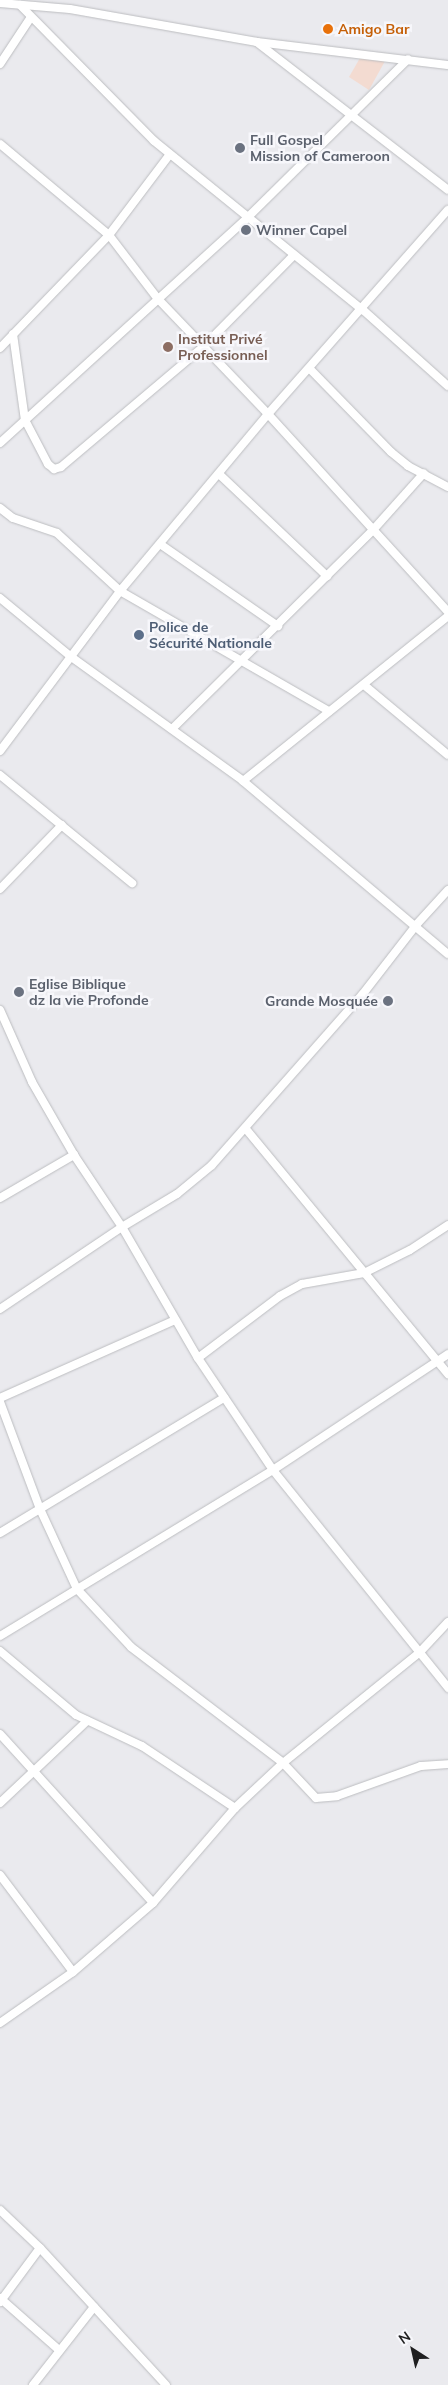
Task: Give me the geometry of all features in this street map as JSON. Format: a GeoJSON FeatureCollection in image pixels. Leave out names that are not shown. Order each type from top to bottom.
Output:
{"type":"FeatureCollection","features":[{"type":"Feature","properties":{"kind":"street"},"geometry":{"type":"LineString","coordinates":[[0,3],[70,9],[257,42],[448,65]]}},
{"type":"Feature","properties":{"kind":"street"},"geometry":{"type":"LineString","coordinates":[[20,5],[170,154],[363,310],[448,386]]}},
{"type":"Feature","properties":{"kind":"street"},"geometry":{"type":"LineString","coordinates":[[0,64],[31,17]]}},
{"type":"Feature","properties":{"kind":"street"},"geometry":{"type":"LineString","coordinates":[[257,42],[448,190]]}},
{"type":"Feature","properties":{"kind":"street"},"geometry":{"type":"LineString","coordinates":[[0,443],[247,218],[408,59]]}},
{"type":"Feature","properties":{"kind":"street"},"geometry":{"type":"LineString","coordinates":[[0,144],[109,235],[158,299],[268,414],[448,614],[364,685],[243,781]]}},
{"type":"Feature","properties":{"kind":"street"},"geometry":{"type":"LineString","coordinates":[[0,348],[109,235],[170,154]]}},
{"type":"Feature","properties":{"kind":"street"},"geometry":{"type":"LineString","coordinates":[[0,751],[120,590],[268,414],[363,310],[448,210]]}},
{"type":"Feature","properties":{"kind":"street"},"geometry":{"type":"LineString","coordinates":[[12,334],[25,420],[48,464],[54,469],[61,467],[204,346],[294,254]]}},
{"type":"Feature","properties":{"kind":"street"},"geometry":{"type":"LineString","coordinates":[[310,369],[391,452],[408,466],[448,487]]}},
{"type":"Feature","properties":{"kind":"street"},"geometry":{"type":"LineString","coordinates":[[172,729],[373,530],[424,473]]}},
{"type":"Feature","properties":{"kind":"street"},"geometry":{"type":"LineString","coordinates":[[219,474],[327,576]]}},
{"type":"Feature","properties":{"kind":"street"},"geometry":{"type":"LineString","coordinates":[[0,508],[13,518],[47,528],[68,539],[120,590],[329,711]]}},
{"type":"Feature","properties":{"kind":"street"},"geometry":{"type":"LineString","coordinates":[[160,544],[278,626]]}},
{"type":"Feature","properties":{"kind":"street"},"geometry":{"type":"LineString","coordinates":[[0,598],[70,656],[243,781],[416,924],[448,954]]}},
{"type":"Feature","properties":{"kind":"street"},"geometry":{"type":"LineString","coordinates":[[364,685],[448,755]]}},
{"type":"Feature","properties":{"kind":"street"},"geometry":{"type":"LineString","coordinates":[[0,775],[132,883]]}},
{"type":"Feature","properties":{"kind":"street"},"geometry":{"type":"LineString","coordinates":[[0,889],[62,825]]}},
{"type":"Feature","properties":{"kind":"street"},"geometry":{"type":"LineString","coordinates":[[0,1309],[122,1227],[177,1194],[212,1165],[246,1129],[362,995],[416,924],[448,890]]}},
{"type":"Feature","properties":{"kind":"street"},"geometry":{"type":"LineString","coordinates":[[0,1010],[32,1082],[74,1155],[122,1227],[175,1320],[224,1398],[273,1470],[448,1688]]}},
{"type":"Feature","properties":{"kind":"street"},"geometry":{"type":"LineString","coordinates":[[246,1129],[448,1374]]}},
{"type":"Feature","properties":{"kind":"street"},"geometry":{"type":"LineString","coordinates":[[0,1198],[74,1155]]}},
{"type":"Feature","properties":{"kind":"street"},"geometry":{"type":"LineString","coordinates":[[198,1358],[295,1288],[332,1278],[364,1273],[410,1250],[448,1225]]}},
{"type":"Feature","properties":{"kind":"street"},"geometry":{"type":"LineString","coordinates":[[175,1320],[0,1400],[40,1509],[78,1589],[149,1663],[208,1704],[283,1763],[316,1798],[325,1799],[401,1771],[448,1764]]}},
{"type":"Feature","properties":{"kind":"street"},"geometry":{"type":"LineString","coordinates":[[0,1636],[273,1470],[448,1354]]}},
{"type":"Feature","properties":{"kind":"street"},"geometry":{"type":"LineString","coordinates":[[0,1533],[224,1398]]}},
{"type":"Feature","properties":{"kind":"street"},"geometry":{"type":"LineString","coordinates":[[0,2023],[73,1972],[153,1902],[235,1808],[283,1763],[420,1652],[448,1622]]}},
{"type":"Feature","properties":{"kind":"street"},"geometry":{"type":"LineString","coordinates":[[0,1651],[87,1720],[142,1746],[235,1808]]}},
{"type":"Feature","properties":{"kind":"street"},"geometry":{"type":"LineString","coordinates":[[0,1803],[87,1720]]}},
{"type":"Feature","properties":{"kind":"street"},"geometry":{"type":"LineString","coordinates":[[0,1734],[33,1773],[153,1902]]}},
{"type":"Feature","properties":{"kind":"street"},"geometry":{"type":"LineString","coordinates":[[0,1875],[73,1972]]}},
{"type":"Feature","properties":{"kind":"street"},"geometry":{"type":"LineString","coordinates":[[0,2210],[40,2248],[166,2385]]}},
{"type":"Feature","properties":{"kind":"street"},"geometry":{"type":"LineString","coordinates":[[40,2248],[0,2300],[59,2350]]}},
{"type":"Feature","properties":{"kind":"street"},"geometry":{"type":"LineString","coordinates":[[33,2385],[94,2307]]}},
{"type":"Feature","properties":{"kind":"shaded area"},"geometry":{"type":"Polygon","coordinates":[[[360,58],[385,61],[369,90],[349,77],[360,58]]]}},
{"type":"Feature","properties":{"kind":"place","name":"Amigo Bar"},"geometry":{"type":"Point","coordinates":[328,29]}},
{"type":"Feature","properties":{"kind":"place","name":"Full Gospel Mission of Cameroon"},"geometry":{"type":"Point","coordinates":[240,148]}},
{"type":"Feature","properties":{"kind":"place","name":"Winner Capel"},"geometry":{"type":"Point","coordinates":[246,230]}},
{"type":"Feature","properties":{"kind":"place","name":"Institut Privé Professionnel"},"geometry":{"type":"Point","coordinates":[168,347]}},
{"type":"Feature","properties":{"kind":"place","name":"Police de Sécurité Nationale"},"geometry":{"type":"Point","coordinates":[139,635]}},
{"type":"Feature","properties":{"kind":"place","name":"Eglise Biblique dz la vie Profonde"},"geometry":{"type":"Point","coordinates":[19,992]}},
{"type":"Feature","properties":{"kind":"place","name":"Grande Mosquée"},"geometry":{"type":"Point","coordinates":[388,1001]}}]}
